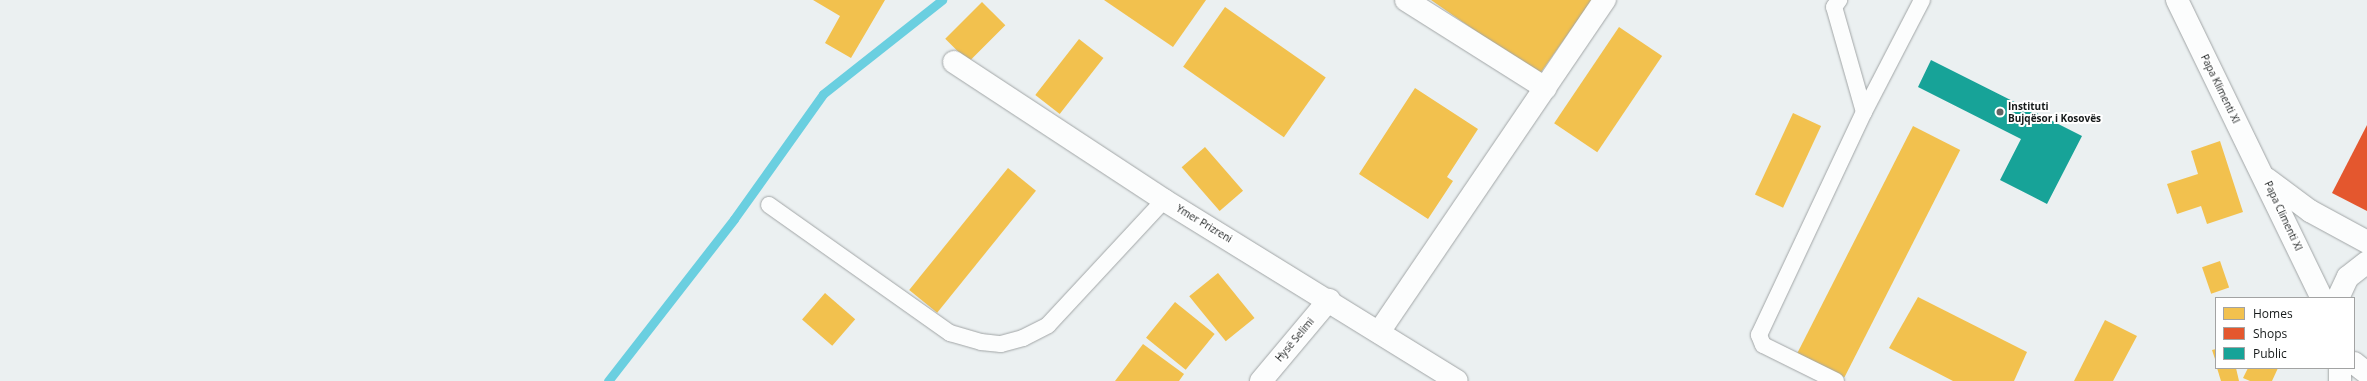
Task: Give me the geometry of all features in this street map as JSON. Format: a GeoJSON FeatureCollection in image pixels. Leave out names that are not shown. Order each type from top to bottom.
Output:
{"type":"FeatureCollection","features":[{"type":"Feature","properties":{"kind":"street"},"geometry":{"type":"LineString","coordinates":[[1406,0],[1545,88]]}},
{"type":"Feature","properties":{"kind":"street"},"geometry":{"type":"LineString","coordinates":[[1379,332],[1605,0]]}},
{"type":"Feature","properties":{"kind":"street","name":"Papa Klimenti XI"},"geometry":{"type":"LineString","coordinates":[[2177,0],[2264,177]]}},
{"type":"Feature","properties":{"kind":"street","name":"Ymer Prizreni"},"geometry":{"type":"LineString","coordinates":[[954,62],[1164,200],[1329,300],[1456,381]]}},
{"type":"Feature","properties":{"kind":"street","name":"Papa Climenti XI"},"geometry":{"type":"LineString","coordinates":[[2264,177],[2310,211],[2367,242]]}},
{"type":"Feature","properties":{"kind":"street","name":"Papa Climenti XI"},"geometry":{"type":"LineString","coordinates":[[2264,177],[2322,297]]}},
{"type":"Feature","properties":{"kind":"street"},"geometry":{"type":"LineString","coordinates":[[2338,297],[2348,277],[2367,262]]}},
{"type":"Feature","properties":{"kind":"street","name":"Hysë Selimi"},"geometry":{"type":"LineString","coordinates":[[1261,381],[1329,300]]}},
{"type":"Feature","properties":{"kind":"street"},"geometry":{"type":"LineString","coordinates":[[2355,364],[2367,373]]}},
{"type":"Feature","properties":{"kind":"street"},"geometry":{"type":"LineString","coordinates":[[2340,369],[2340,381]]}},
{"type":"Feature","properties":{"kind":"lane"},"geometry":{"type":"LineString","coordinates":[[1839,0],[1834,7],[1864,112]]}},
{"type":"Feature","properties":{"kind":"lane"},"geometry":{"type":"LineString","coordinates":[[1836,381],[1763,345],[1760,336],[1864,112],[1922,0]]}},
{"type":"Feature","properties":{"kind":"lane"},"geometry":{"type":"LineString","coordinates":[[769,205],[950,333],[981,342],[1001,344],[1023,338],[1048,324],[1164,200]]}},
{"type":"Feature","properties":{"kind":"building: Homes"},"geometry":{"type":"Polygon","coordinates":[[[813,0],[885,0],[851,58],[825,43],[840,16],[813,0]]]}},
{"type":"Feature","properties":{"kind":"building: Homes"},"geometry":{"type":"Polygon","coordinates":[[[1104,0],[1206,0],[1173,47],[1104,0]]]}},
{"type":"Feature","properties":{"kind":"building: Homes"},"geometry":{"type":"Polygon","coordinates":[[[1431,0],[1592,0],[1539,75],[1431,0]]]}},
{"type":"Feature","properties":{"kind":"building: Homes"},"geometry":{"type":"Polygon","coordinates":[[[982,2],[1005,25],[969,62],[945,39],[982,2]]]}},
{"type":"Feature","properties":{"kind":"building: Homes"},"geometry":{"type":"Polygon","coordinates":[[[1225,7],[1326,78],[1284,137],[1183,67],[1225,7]]]}},
{"type":"Feature","properties":{"kind":"building: Homes"},"geometry":{"type":"Polygon","coordinates":[[[1619,27],[1662,56],[1597,152],[1554,123],[1619,27]]]}},
{"type":"Feature","properties":{"kind":"building: Homes"},"geometry":{"type":"Polygon","coordinates":[[[1079,39],[1103,58],[1060,114],[1035,95],[1079,39]]]}},
{"type":"Feature","properties":{"kind":"building: Homes"},"geometry":{"type":"Polygon","coordinates":[[[1415,88],[1478,129],[1447,177],[1453,181],[1428,219],[1359,174],[1415,88]]]}},
{"type":"Feature","properties":{"kind":"building: Homes"},"geometry":{"type":"Polygon","coordinates":[[[1793,113],[1821,126],[1783,208],[1755,195],[1793,113]]]}},
{"type":"Feature","properties":{"kind":"building: Homes"},"geometry":{"type":"Polygon","coordinates":[[[1913,126],[1960,150],[1844,377],[1797,353],[1913,126]]]}},
{"type":"Feature","properties":{"kind":"building: Homes"},"geometry":{"type":"Polygon","coordinates":[[[2220,141],[2243,212],[2207,224],[2201,206],[2177,214],[2167,184],[2198,174],[2191,151],[2220,141]]]}},
{"type":"Feature","properties":{"kind":"building: Homes"},"geometry":{"type":"Polygon","coordinates":[[[1205,147],[1243,191],[1220,211],[1182,167],[1205,147]]]}},
{"type":"Feature","properties":{"kind":"building: Homes"},"geometry":{"type":"Polygon","coordinates":[[[1008,168],[1036,191],[937,313],[909,290],[1008,168]]]}},
{"type":"Feature","properties":{"kind":"building: Homes"},"geometry":{"type":"Polygon","coordinates":[[[2220,261],[2229,287],[2211,294],[2202,267],[2220,261]]]}},
{"type":"Feature","properties":{"kind":"building: Homes"},"geometry":{"type":"Polygon","coordinates":[[[1218,273],[1255,318],[1226,341],[1189,296],[1218,273]]]}},
{"type":"Feature","properties":{"kind":"building: Homes"},"geometry":{"type":"Polygon","coordinates":[[[825,293],[855,319],[832,346],[802,319],[825,293]]]}},
{"type":"Feature","properties":{"kind":"building: Homes"},"geometry":{"type":"Polygon","coordinates":[[[1918,297],[2027,352],[2014,381],[1953,381],[1889,348],[1918,297]]]}},
{"type":"Feature","properties":{"kind":"building: Homes"},"geometry":{"type":"Polygon","coordinates":[[[1175,302],[1215,334],[1186,370],[1146,338],[1175,302]]]}},
{"type":"Feature","properties":{"kind":"building: Homes"},"geometry":{"type":"Polygon","coordinates":[[[2105,320],[2137,336],[2113,381],[2074,381],[2105,320]]]}},
{"type":"Feature","properties":{"kind":"building: Homes"},"geometry":{"type":"Polygon","coordinates":[[[1143,344],[1184,374],[1179,381],[1115,381],[1143,344]]]}},
{"type":"Feature","properties":{"kind":"building: Homes"},"geometry":{"type":"Polygon","coordinates":[[[2215,349],[2215,359],[2212,350],[2215,349]]]}},
{"type":"Feature","properties":{"kind":"building: Homes"},"geometry":{"type":"Polygon","coordinates":[[[2217,369],[2236,369],[2239,381],[2221,381],[2217,369]]]}},
{"type":"Feature","properties":{"kind":"building: Homes"},"geometry":{"type":"Polygon","coordinates":[[[2248,369],[2278,369],[2272,381],[2250,381],[2243,378],[2248,369]]]}},
{"type":"Feature","properties":{"kind":"building: Shops"},"geometry":{"type":"Polygon","coordinates":[[[2367,125],[2367,211],[2332,193],[2367,125]]]}},
{"type":"Feature","properties":{"kind":"building: Public","name":"Instituti Bujqësor i Kosovës"},"geometry":{"type":"Polygon","coordinates":[[[1931,60],[2082,136],[2047,204],[2000,180],[2021,139],[1918,87],[1931,60]]]}},
{"type":"Feature","properties":{"kind":"waterway"},"geometry":{"type":"LineString","coordinates":[[608,381],[734,219],[823,94],[942,0]]}},
{"type":"Feature","properties":{"kind":"place","name":"Instituti Bujqësor i Kosovës"},"geometry":{"type":"Point","coordinates":[2000,112]}}]}
